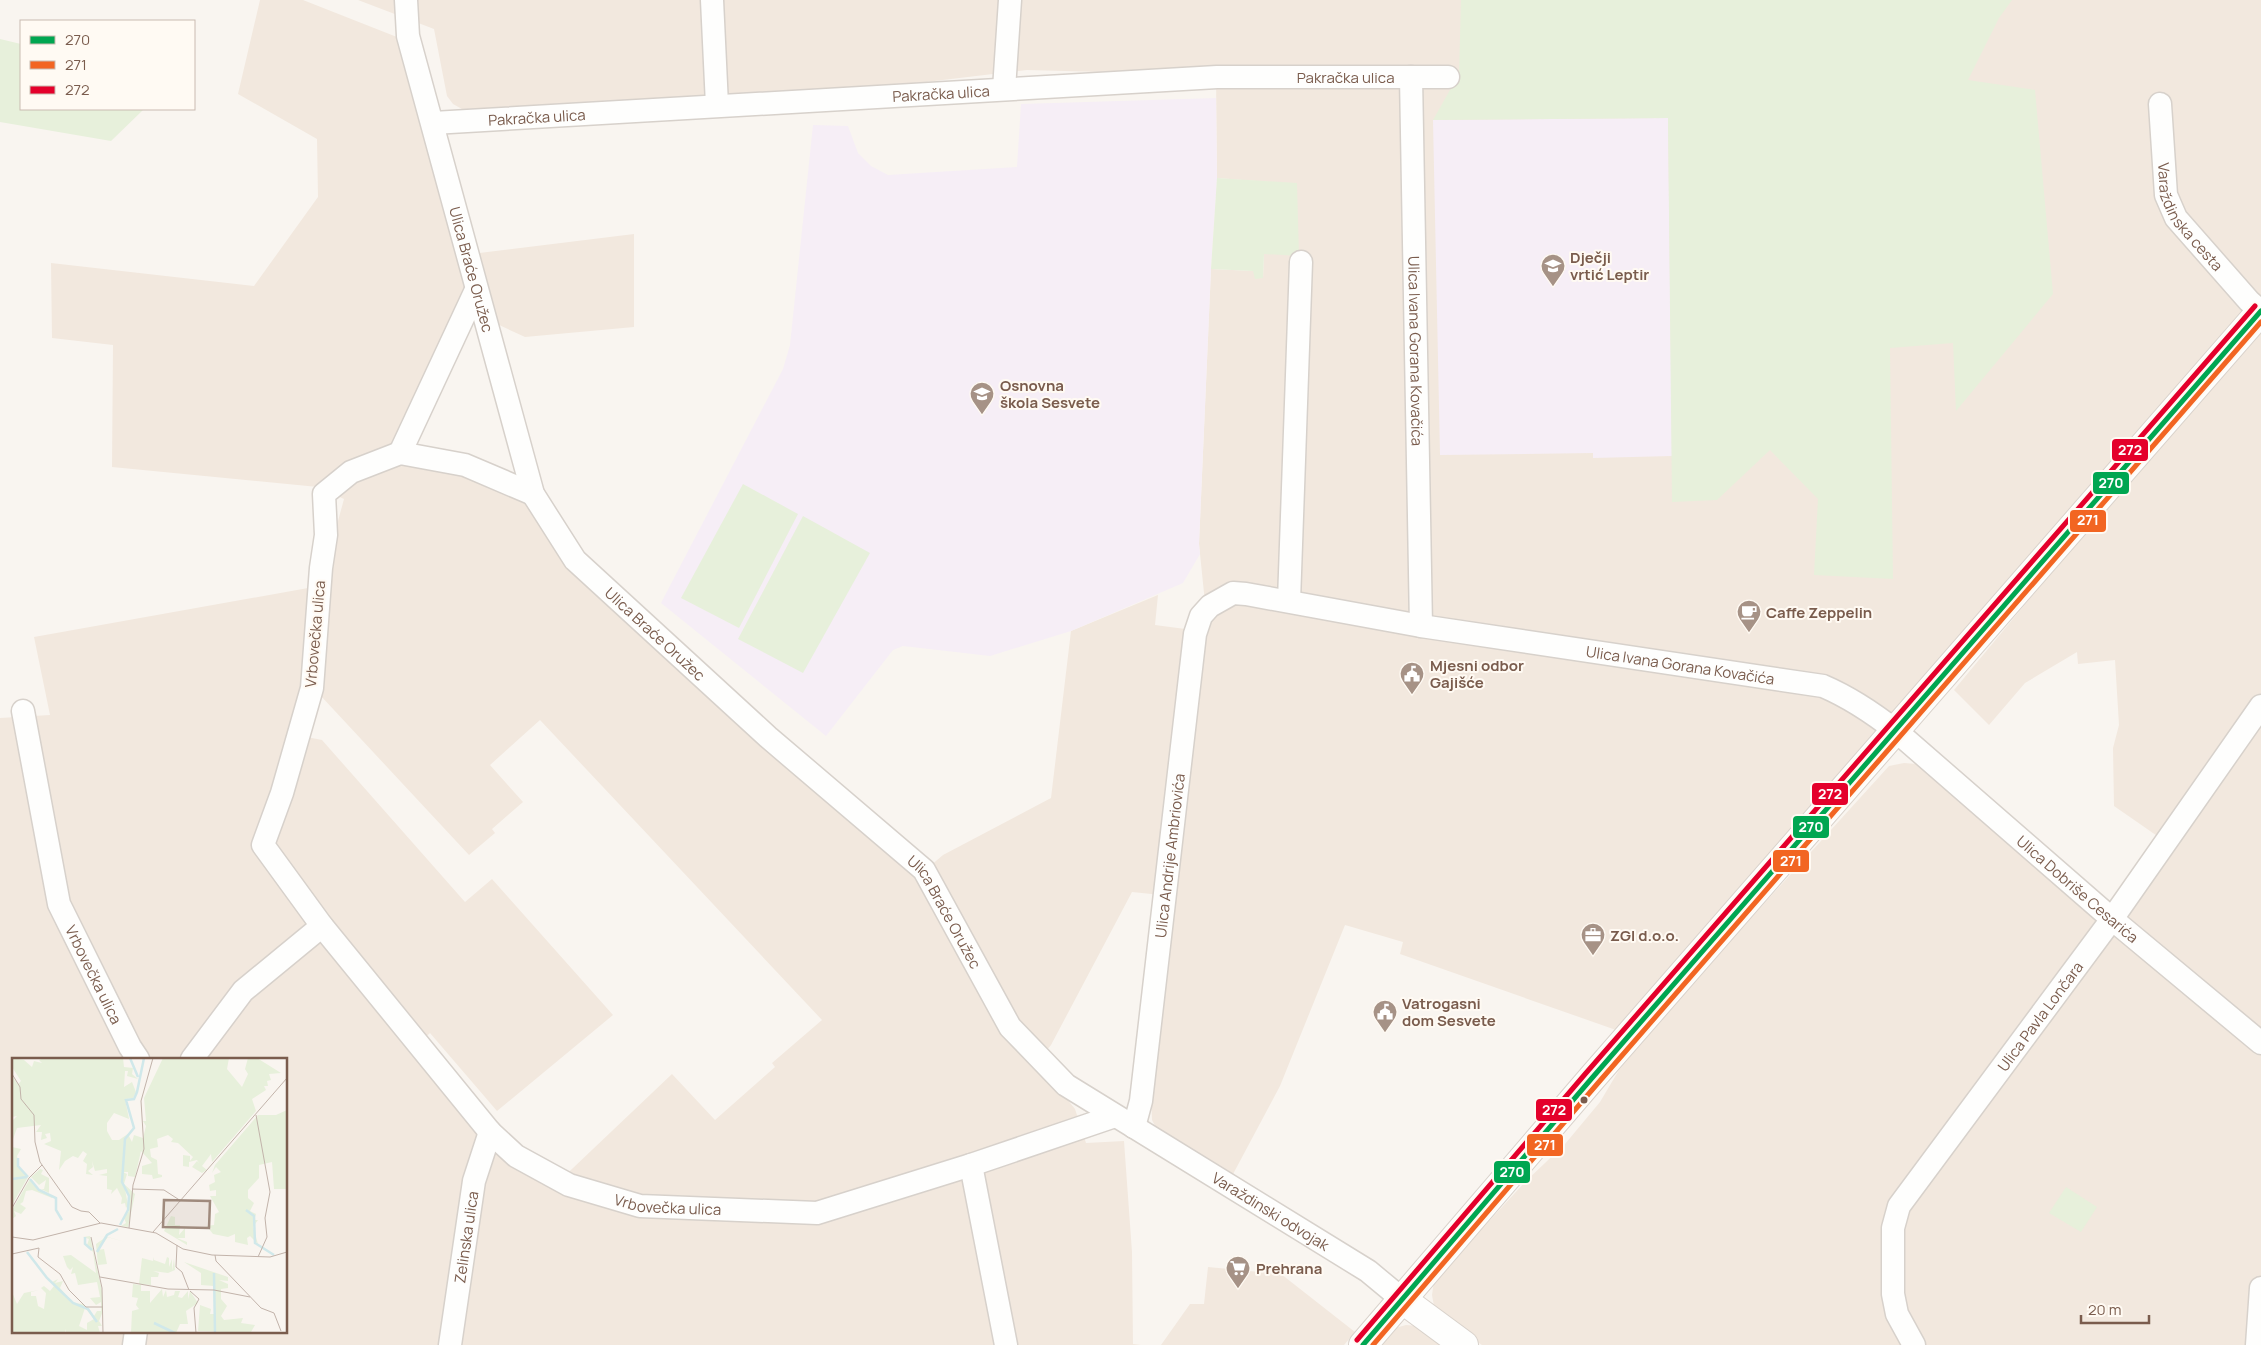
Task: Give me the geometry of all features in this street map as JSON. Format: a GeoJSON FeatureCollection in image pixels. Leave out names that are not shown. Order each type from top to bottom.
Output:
{"type":"FeatureCollection","features":[{"type":"Feature","properties":{"kind":"main road","name":"Varaždinska cesta"},"geometry":{"type":"LineString","coordinates":[[1363,1345],[1592,1078],[2261,311]]}},
{"type":"Feature","properties":{"kind":"main road"},"geometry":{"type":"LineString","coordinates":[[1403,1300],[1464,1345]]}},
{"type":"Feature","properties":{"kind":"street","name":"Ulica Braće Oružec"},"geometry":{"type":"LineString","coordinates":[[406,0],[408,34],[476,290],[533,494],[575,560],[768,737],[924,870],[1010,1027],[1066,1085],[1125,1122]]}},
{"type":"Feature","properties":{"kind":"street"},"geometry":{"type":"LineString","coordinates":[[712,0],[717,105]]}},
{"type":"Feature","properties":{"kind":"street"},"geometry":{"type":"LineString","coordinates":[[1004,89],[1010,0]]}},
{"type":"Feature","properties":{"kind":"street","name":"Pakračka ulica"},"geometry":{"type":"LineString","coordinates":[[433,123],[1217,77],[1448,77]]}},
{"type":"Feature","properties":{"kind":"street","name":"Ulica Ivana Gorana Kovačića"},"geometry":{"type":"LineString","coordinates":[[1411,77],[1421,626]]}},
{"type":"Feature","properties":{"kind":"street","name":"Varaždinska cesta"},"geometry":{"type":"LineString","coordinates":[[2160,104],[2166,195],[2176,218],[2248,301],[2261,311]]}},
{"type":"Feature","properties":{"kind":"street"},"geometry":{"type":"LineString","coordinates":[[1289,601],[1301,262]]}},
{"type":"Feature","properties":{"kind":"street"},"geometry":{"type":"LineString","coordinates":[[476,290],[400,453],[465,464],[533,494]]}},
{"type":"Feature","properties":{"kind":"street","name":"Vrbovečka ulica"},"geometry":{"type":"LineString","coordinates":[[400,453],[351,472],[324,494],[326,535],[321,568],[312,688],[282,793],[263,845],[322,926],[490,1132],[516,1156],[569,1185],[640,1206],[817,1213],[971,1165],[1125,1122]]}},
{"type":"Feature","properties":{"kind":"street","name":"Ulica Ivana Gorana Kovačića"},"geometry":{"type":"LineString","coordinates":[[1225,596],[1240,594],[1289,601],[1421,626],[1823,686],[1870,710],[1896,731]]}},
{"type":"Feature","properties":{"kind":"street","name":"Ulica Andrije Ambriovića"},"geometry":{"type":"LineString","coordinates":[[1125,1122],[1142,1095],[1195,634],[1201,616],[1210,606],[1225,596]]}},
{"type":"Feature","properties":{"kind":"street","name":"Ulica Pavla Lončara"},"geometry":{"type":"LineString","coordinates":[[1914,1345],[1897,1314],[1893,1294],[1892,1228],[1899,1206],[2112,919],[2261,706]]}},
{"type":"Feature","properties":{"kind":"street","name":"Vrbovečka ulica"},"geometry":{"type":"LineString","coordinates":[[23,711],[59,904],[130,1047],[137,1058]]}},
{"type":"Feature","properties":{"kind":"street","name":"Ulica Dobriše Cesarića"},"geometry":{"type":"LineString","coordinates":[[1896,731],[2112,919],[2261,1043]]}},
{"type":"Feature","properties":{"kind":"street"},"geometry":{"type":"LineString","coordinates":[[193,1058],[243,991],[322,926]]}},
{"type":"Feature","properties":{"kind":"street","name":"Varaždinski odvojak"},"geometry":{"type":"LineString","coordinates":[[1125,1122],[1368,1271],[1403,1300]]}},
{"type":"Feature","properties":{"kind":"street","name":"Zelinska ulica"},"geometry":{"type":"LineString","coordinates":[[450,1345],[474,1181],[490,1132]]}},
{"type":"Feature","properties":{"kind":"street"},"geometry":{"type":"LineString","coordinates":[[971,1165],[1006,1345]]}},
{"type":"Feature","properties":{"kind":"street"},"geometry":{"type":"LineString","coordinates":[[2257,1345],[2261,1288]]}},
{"type":"Feature","properties":{"kind":"street"},"geometry":{"type":"LineString","coordinates":[[134,1345],[136,1332]]}},
{"type":"Feature","properties":{"kind":"shaded area"},"geometry":{"type":"Polygon","coordinates":[[[260,0],[303,0],[407,41],[471,254],[634,234],[634,327],[525,337],[473,313],[413,445],[415,467],[449,466],[518,489],[585,561],[923,872],[943,855],[1051,798],[1071,631],[1158,595],[1155,625],[1208,632],[1199,544],[1211,269],[1253,271],[1263,278],[1264,254],[1297,184],[1217,178],[1216,75],[1027,70],[834,93],[475,111],[462,109],[453,104],[447,96],[434,29],[358,0],[2261,0],[2261,295],[1616,1030],[1400,954],[1403,942],[1345,925],[1280,1086],[1232,1176],[1156,1128],[1152,1120],[1151,1096],[1171,896],[1132,892],[1051,1045],[1037,1062],[1075,1109],[1086,1143],[1124,1141],[1132,1252],[1133,1344],[1141,1345],[0,1345],[0,718],[50,715],[34,637],[308,588],[306,665],[292,734],[322,740],[465,902],[492,879],[613,1015],[497,1111],[430,1033],[413,1049],[553,1187],[672,1074],[715,1120],[775,1067],[772,1063],[822,1020],[540,720],[490,765],[523,802],[492,829],[495,833],[469,855],[320,695],[335,532],[344,499],[318,487],[112,467],[113,345],[52,338],[51,263],[254,286],[318,197],[317,139],[238,94],[260,0]]]}},
{"type":"Feature","properties":{"kind":"shaded area","name":"Osnovna škola Sesvete"},"geometry":{"type":"Polygon","coordinates":[[[1216,98],[1217,178],[1211,269],[1200,554],[1183,583],[1071,631],[990,656],[903,646],[893,650],[826,736],[661,603],[783,369],[790,345],[813,125],[848,126],[858,153],[871,166],[888,175],[1017,167],[1021,104],[1216,98]]]}},
{"type":"Feature","properties":{"kind":"shaded area","name":"Dječji vrtić Leptir"},"geometry":{"type":"Polygon","coordinates":[[[1668,118],[1672,456],[1593,458],[1593,453],[1440,455],[1433,120],[1668,118]]]}},
{"type":"Feature","properties":{"kind":"shaded area"},"geometry":{"type":"Polygon","coordinates":[[[2261,332],[2261,1345],[1482,1345],[1443,1318],[1434,1306],[1432,1295],[1434,1281],[1525,1182],[1565,1144],[1600,1102],[1619,1070],[1691,984],[1889,766],[1904,763],[1917,764],[2087,908],[2140,897],[2176,849],[2114,806],[2113,748],[2119,725],[2115,660],[2078,664],[2077,652],[2025,683],[1989,725],[1954,690],[2051,573],[2261,332]]]}},
{"type":"Feature","properties":{"kind":"shaded area"},"geometry":{"type":"Polygon","coordinates":[[[1208,1267],[1281,1274],[1355,1332],[1344,1345],[1161,1345],[1190,1304],[1204,1304],[1208,1267]]]}},
{"type":"Feature","properties":{"kind":"shaded area"},"geometry":{"type":"Polygon","coordinates":[[[1406,1325],[1418,1326],[1446,1345],[1377,1345],[1392,1329],[1406,1325]]]}},
{"type":"Feature","properties":{"kind":"green space"},"geometry":{"type":"Polygon","coordinates":[[[1461,0],[2012,0],[1999,18],[1968,80],[2035,90],[2053,294],[1956,411],[1953,343],[1890,348],[1893,579],[1814,575],[1818,499],[1770,450],[1717,500],[1672,502],[1668,118],[1433,120],[1459,74],[1461,0]]]}},
{"type":"Feature","properties":{"kind":"green space"},"geometry":{"type":"Polygon","coordinates":[[[0,39],[20,44],[20,110],[143,110],[111,141],[0,122],[0,39]]]}},
{"type":"Feature","properties":{"kind":"green space"},"geometry":{"type":"Polygon","coordinates":[[[1217,178],[1297,183],[1299,256],[1264,254],[1263,278],[1255,279],[1253,271],[1211,269],[1217,178]]]}},
{"type":"Feature","properties":{"kind":"green space"},"geometry":{"type":"Polygon","coordinates":[[[743,484],[798,514],[739,628],[681,598],[743,484]]]}},
{"type":"Feature","properties":{"kind":"green space"},"geometry":{"type":"Polygon","coordinates":[[[803,516],[870,553],[803,673],[738,639],[803,516]]]}},
{"type":"Feature","properties":{"kind":"green space"},"geometry":{"type":"Polygon","coordinates":[[[2066,1187],[2097,1207],[2081,1232],[2049,1213],[2066,1187]]]}},
{"type":"Feature","properties":{"kind":"transit line","name":"272"},"geometry":{"type":"LineString","coordinates":[[1357,1340],[1586,1073],[2255,306]]}},
{"type":"Feature","properties":{"kind":"transit line","name":"270"},"geometry":{"type":"LineString","coordinates":[[1363,1345],[1592,1078],[2261,311]]}},
{"type":"Feature","properties":{"kind":"transit line","name":"271"},"geometry":{"type":"LineString","coordinates":[[1373,1345],[1598,1083],[2261,322]]}},
{"type":"Feature","properties":{"kind":"place","name":"Dječji vrtić Leptir"},"geometry":{"type":"Point","coordinates":[1553,287]}},
{"type":"Feature","properties":{"kind":"place","name":"Osnovna škola Sesvete"},"geometry":{"type":"Point","coordinates":[982,415]}},
{"type":"Feature","properties":{"kind":"place","name":"Caffe Zeppelin"},"geometry":{"type":"Point","coordinates":[1749,633]}},
{"type":"Feature","properties":{"kind":"place","name":"Mjesni odbor Gajišće"},"geometry":{"type":"Point","coordinates":[1412,695]}},
{"type":"Feature","properties":{"kind":"place","name":"ZGI d.o.o."},"geometry":{"type":"Point","coordinates":[1593,956]}},
{"type":"Feature","properties":{"kind":"place","name":"Vatrogasni dom Sesvete"},"geometry":{"type":"Point","coordinates":[1385,1033]}},
{"type":"Feature","properties":{"kind":"place","name":"Prehrana"},"geometry":{"type":"Point","coordinates":[1238,1289]}}]}
